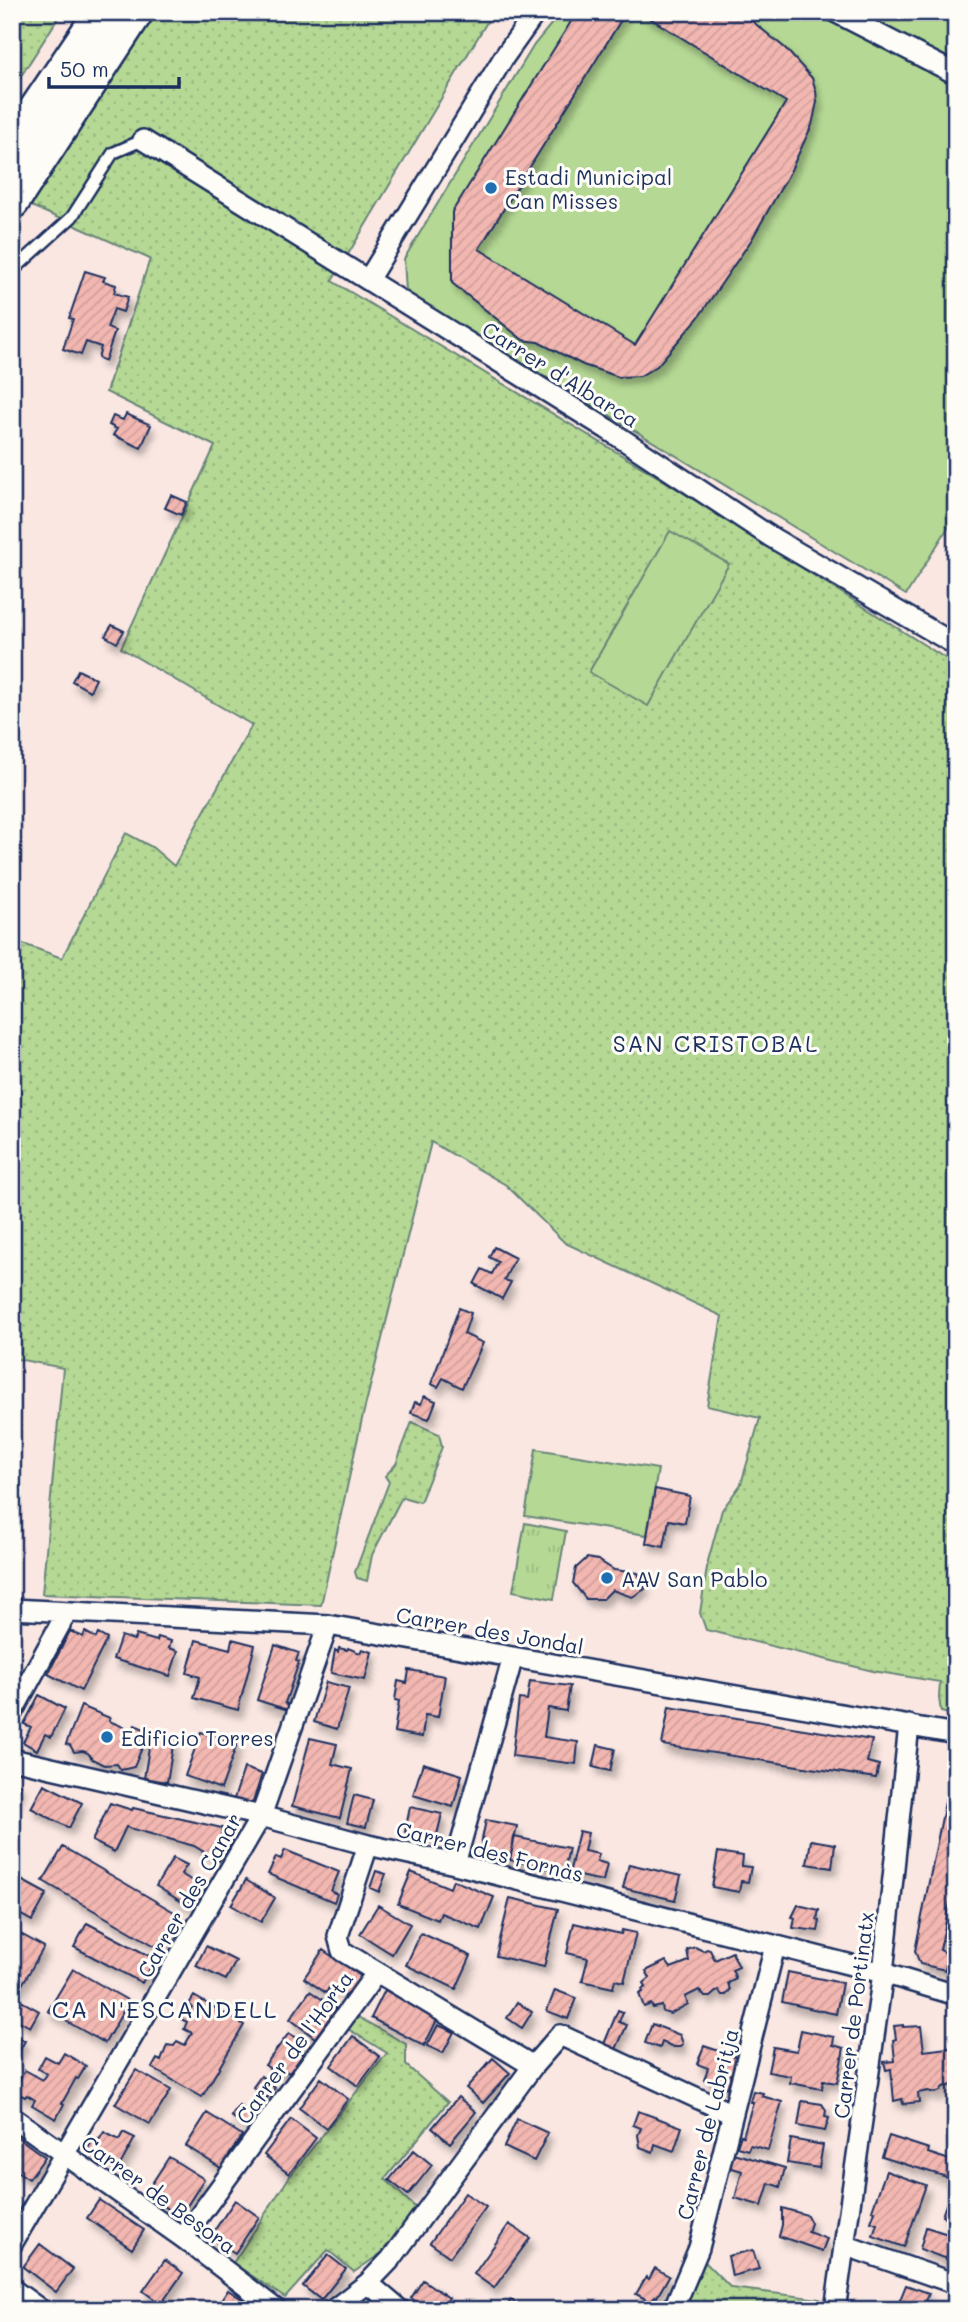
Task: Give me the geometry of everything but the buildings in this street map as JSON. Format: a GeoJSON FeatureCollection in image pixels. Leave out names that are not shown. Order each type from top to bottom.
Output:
{"type":"FeatureCollection","features":[{"type":"Feature","properties":{"kind":"highway"},"geometry":{"type":"LineString","coordinates":[[20,132],[66,29],[77,12]]}},
{"type":"Feature","properties":{"kind":"highway"},"geometry":{"type":"LineString","coordinates":[[20,132],[102,12]]}},
{"type":"Feature","properties":{"kind":"highway"},"geometry":{"type":"LineString","coordinates":[[12,202],[136,12]]}},
{"type":"Feature","properties":{"kind":"street"},"geometry":{"type":"LineString","coordinates":[[368,280],[504,57],[536,12]]}},
{"type":"Feature","properties":{"kind":"street"},"geometry":{"type":"LineString","coordinates":[[835,12],[956,74]]}},
{"type":"Feature","properties":{"kind":"street","name":"Carrer d'Albarca"},"geometry":{"type":"LineString","coordinates":[[143,140],[607,429],[771,537],[956,645]]}},
{"type":"Feature","properties":{"kind":"street","name":"Carrer des Jondal"},"geometry":{"type":"LineString","coordinates":[[12,1609],[328,1625],[956,1734]]}},
{"type":"Feature","properties":{"kind":"street"},"geometry":{"type":"LineString","coordinates":[[12,1713],[66,1612]]}},
{"type":"Feature","properties":{"kind":"street","name":"Carrer des Canar"},"geometry":{"type":"LineString","coordinates":[[12,2244],[261,1816],[328,1625]]}},
{"type":"Feature","properties":{"kind":"street"},"geometry":{"type":"LineString","coordinates":[[456,1864],[513,1657]]}},
{"type":"Feature","properties":{"kind":"street","name":"Carrer de Portinatx"},"geometry":{"type":"LineString","coordinates":[[835,2310],[883,1973],[909,1725]]}},
{"type":"Feature","properties":{"kind":"street","name":"Carrer des Fornàs"},"geometry":{"type":"LineString","coordinates":[[12,1759],[456,1864],[883,1973],[956,1995]]}},
{"type":"Feature","properties":{"kind":"street","name":"Carrer de l'Horta"},"geometry":{"type":"LineString","coordinates":[[183,2238],[377,1972],[342,1951],[338,1936],[368,1845]]}},
{"type":"Feature","properties":{"kind":"street","name":"Carrer de Labritja"},"geometry":{"type":"LineString","coordinates":[[673,2310],[699,2248],[775,1946]]}},
{"type":"Feature","properties":{"kind":"street"},"geometry":{"type":"LineString","coordinates":[[377,1972],[533,2066]]}},
{"type":"Feature","properties":{"kind":"street"},"geometry":{"type":"LineString","coordinates":[[333,2310],[368,2283],[391,2259],[533,2066],[560,2035],[733,2114]]}},
{"type":"Feature","properties":{"kind":"street","name":"Carrer de Besora"},"geometry":{"type":"LineString","coordinates":[[12,2117],[183,2238],[277,2310]]}},
{"type":"Feature","properties":{"kind":"street"},"geometry":{"type":"LineString","coordinates":[[844,2245],[956,2284]]}},
{"type":"Feature","properties":{"kind":"street"},"geometry":{"type":"LineString","coordinates":[[368,2283],[400,2310]]}},
{"type":"Feature","properties":{"kind":"street"},"geometry":{"type":"LineString","coordinates":[[12,2289],[41,2310]]}},
{"type":"Feature","properties":{"kind":"lane"},"geometry":{"type":"LineString","coordinates":[[12,274],[72,217],[113,153],[143,140]]}},
{"type":"Feature","properties":{"kind":"lane"},"geometry":{"type":"LineString","coordinates":[[952,1946],[956,1925]]}},
{"type":"Feature","properties":{"kind":"green space"},"geometry":{"type":"Polygon","coordinates":[[[12,12],[62,12],[12,90],[12,12]]]}},
{"type":"Feature","properties":{"kind":"green space"},"geometry":{"type":"Polygon","coordinates":[[[158,12],[493,12],[332,281],[663,480],[956,665],[956,1716],[941,1712],[940,1682],[873,1671],[706,1630],[700,1613],[708,1561],[722,1510],[741,1484],[760,1418],[707,1406],[722,1316],[565,1243],[506,1185],[431,1142],[362,1419],[321,1605],[42,1594],[63,1368],[12,1358],[12,940],[62,958],[126,833],[152,847],[174,866],[252,725],[121,648],[215,446],[106,392],[150,259],[29,205],[105,86],[158,12]]]}},
{"type":"Feature","properties":{"kind":"green space"},"geometry":{"type":"Polygon","coordinates":[[[561,12],[956,12],[956,515],[906,595],[406,292],[404,259],[534,45],[561,12]]]}},
{"type":"Feature","properties":{"kind":"green space"},"geometry":{"type":"Polygon","coordinates":[[[670,531],[729,564],[648,706],[589,672],[670,531]]]}},
{"type":"Feature","properties":{"kind":"green space"},"geometry":{"type":"Polygon","coordinates":[[[412,1422],[439,1434],[442,1447],[420,1502],[402,1497],[372,1555],[367,1581],[357,1578],[355,1572],[389,1482],[385,1476],[396,1464],[412,1422]]]}},
{"type":"Feature","properties":{"kind":"green space"},"geometry":{"type":"Polygon","coordinates":[[[536,1449],[658,1469],[647,1535],[525,1516],[536,1449]]]}},
{"type":"Feature","properties":{"kind":"green space"},"geometry":{"type":"Polygon","coordinates":[[[525,1523],[566,1531],[554,1599],[513,1591],[525,1523]]]}},
{"type":"Feature","properties":{"kind":"green space"},"geometry":{"type":"Polygon","coordinates":[[[358,2017],[406,2044],[406,2065],[448,2102],[385,2179],[417,2209],[389,2248],[354,2272],[328,2250],[285,2298],[233,2263],[288,2179],[387,2053],[348,2029],[358,2017]]]}},
{"type":"Feature","properties":{"kind":"green space"},"geometry":{"type":"Polygon","coordinates":[[[702,2259],[731,2288],[820,2299],[818,2310],[680,2310],[702,2259]]]}},
{"type":"Feature","properties":{"kind":"place","name":"Estadi Municipal Can Misses"},"geometry":{"type":"Point","coordinates":[491,188]}},
{"type":"Feature","properties":{"kind":"place","name":"AAV San Pablo"},"geometry":{"type":"Point","coordinates":[607,1578]}},
{"type":"Feature","properties":{"kind":"place","name":"Edificio Torres"},"geometry":{"type":"Point","coordinates":[107,1737]}},
{"type":"Feature","properties":{"kind":"district","name":"SAN CRISTOBAL"},"geometry":{"type":"Point","coordinates":[716,1043]}},
{"type":"Feature","properties":{"kind":"district","name":"CA N'ESCANDELL"},"geometry":{"type":"Point","coordinates":[165,2008]}}]}
